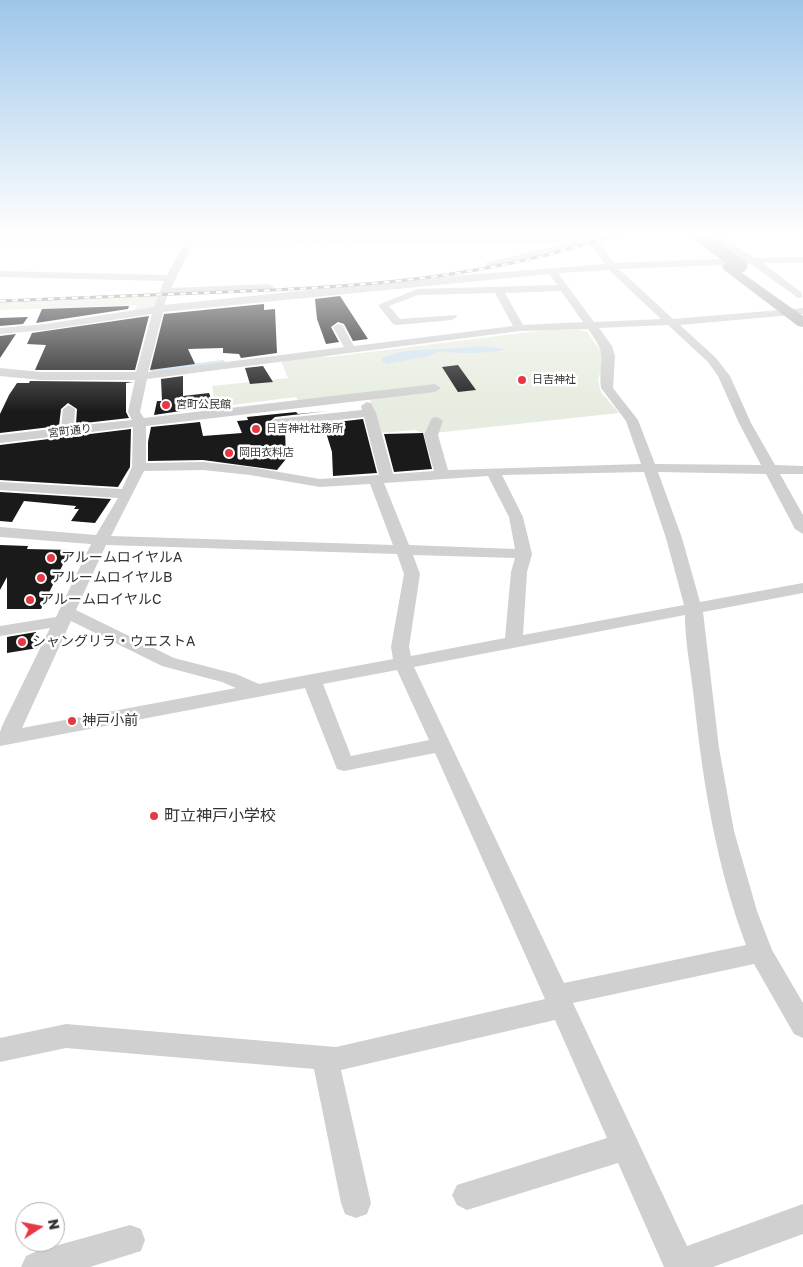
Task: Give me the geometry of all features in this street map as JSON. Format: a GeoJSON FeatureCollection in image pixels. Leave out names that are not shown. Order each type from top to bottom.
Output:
{"type":"FeatureCollection","features":[{"type":"Feature","properties":{"kind":"main road"},"geometry":{"type":"LineString","coordinates":[[769,293],[788,312],[803,323]]}},
{"type":"Feature","properties":{"kind":"main road"},"geometry":{"type":"LineString","coordinates":[[779,293],[803,311]]}},
{"type":"Feature","properties":{"kind":"street"},"geometry":{"type":"LineString","coordinates":[[5,738],[101,540],[127,494],[139,467],[140,423],[134,412],[157,310],[163,293]]}},
{"type":"Feature","properties":{"kind":"street"},"geometry":{"type":"LineString","coordinates":[[0,331],[45,323],[317,293]]}},
{"type":"Feature","properties":{"kind":"street"},"geometry":{"type":"LineString","coordinates":[[414,293],[383,305],[397,322],[446,304],[484,293]]}},
{"type":"Feature","properties":{"kind":"street"},"geometry":{"type":"LineString","coordinates":[[420,293],[446,304],[462,337]]}},
{"type":"Feature","properties":{"kind":"street"},"geometry":{"type":"LineString","coordinates":[[500,293],[520,328]]}},
{"type":"Feature","properties":{"kind":"street"},"geometry":{"type":"LineString","coordinates":[[566,293],[606,346],[609,356],[606,378],[607,388],[632,420],[674,538],[694,609],[719,810],[739,896],[760,952],[803,1026]]}},
{"type":"Feature","properties":{"kind":"street"},"geometry":{"type":"LineString","coordinates":[[639,293],[712,360],[724,376],[745,423],[803,530]]}},
{"type":"Feature","properties":{"kind":"street"},"geometry":{"type":"LineString","coordinates":[[794,293],[798,295]]}},
{"type":"Feature","properties":{"kind":"street"},"geometry":{"type":"LineString","coordinates":[[0,372],[41,376],[143,376],[462,337],[520,328],[671,322],[803,311]]}},
{"type":"Feature","properties":{"kind":"street"},"geometry":{"type":"LineString","coordinates":[[338,327],[351,350]]}},
{"type":"Feature","properties":{"kind":"street","name":"宮町通り"},"geometry":{"type":"LineString","coordinates":[[0,439],[435,388]]}},
{"type":"Feature","properties":{"kind":"street"},"geometry":{"type":"LineString","coordinates":[[67,431],[69,409]]}},
{"type":"Feature","properties":{"kind":"street"},"geometry":{"type":"LineString","coordinates":[[275,423],[369,410],[382,479],[402,549],[412,574],[400,647],[403,664],[442,745],[680,1265],[803,1220]]}},
{"type":"Feature","properties":{"kind":"street"},"geometry":{"type":"LineString","coordinates":[[437,421],[430,435],[442,473]]}},
{"type":"Feature","properties":{"kind":"street"},"geometry":{"type":"LineString","coordinates":[[139,467],[204,466],[250,471],[320,483],[442,473],[493,471],[648,468],[803,470]]}},
{"type":"Feature","properties":{"kind":"street"},"geometry":{"type":"LineString","coordinates":[[493,471],[516,516],[524,554],[519,572],[514,642]]}},
{"type":"Feature","properties":{"kind":"street"},"geometry":{"type":"LineString","coordinates":[[0,486],[127,494]]}},
{"type":"Feature","properties":{"kind":"street"},"geometry":{"type":"LineString","coordinates":[[0,532],[101,540],[524,554]]}},
{"type":"Feature","properties":{"kind":"street"},"geometry":{"type":"LineString","coordinates":[[5,738],[803,588]]}},
{"type":"Feature","properties":{"kind":"street"},"geometry":{"type":"LineString","coordinates":[[0,631],[64,616],[168,662],[229,678],[258,691]]}},
{"type":"Feature","properties":{"kind":"street"},"geometry":{"type":"LineString","coordinates":[[312,681],[344,764],[442,745]]}},
{"type":"Feature","properties":{"kind":"street"},"geometry":{"type":"LineString","coordinates":[[0,1050],[66,1036],[336,1059],[559,1001],[760,952]]}},
{"type":"Feature","properties":{"kind":"street"},"geometry":{"type":"LineString","coordinates":[[325,1058],[356,1203]]}},
{"type":"Feature","properties":{"kind":"street"},"geometry":{"type":"LineString","coordinates":[[467,1195],[625,1147]]}},
{"type":"Feature","properties":{"kind":"street"},"geometry":{"type":"LineString","coordinates":[[37,1267],[130,1240]]}},
{"type":"Feature","properties":{"kind":"shaded area"},"geometry":{"type":"Polygon","coordinates":[[[159,295],[153,310],[133,312],[137,305],[0,310],[0,301],[159,295]]]}},
{"type":"Feature","properties":{"kind":"shaded area"},"geometry":{"type":"Polygon","coordinates":[[[546,330],[580,330],[587,332],[602,353],[603,363],[598,380],[601,392],[619,413],[425,434],[415,430],[380,433],[368,393],[298,401],[296,397],[216,407],[212,386],[288,378],[281,361],[318,356],[330,357],[546,330]]]}},
{"type":"Feature","properties":{"kind":"water"},"geometry":{"type":"Polygon","coordinates":[[[475,346],[507,349],[477,353],[441,352],[430,356],[387,364],[382,361],[382,358],[405,351],[475,346]]]}},
{"type":"Feature","properties":{"kind":"building"},"geometry":{"type":"Polygon","coordinates":[[[340,296],[368,339],[353,341],[344,324],[338,322],[331,327],[339,342],[326,344],[317,319],[315,299],[340,296]]]}},
{"type":"Feature","properties":{"kind":"building"},"geometry":{"type":"Polygon","coordinates":[[[264,304],[264,310],[275,309],[277,353],[241,358],[239,354],[223,353],[223,348],[188,349],[195,364],[150,370],[164,314],[264,304]]]}},
{"type":"Feature","properties":{"kind":"building"},"geometry":{"type":"Polygon","coordinates":[[[129,306],[128,309],[36,323],[42,309],[129,306]]]}},
{"type":"Feature","properties":{"kind":"building"},"geometry":{"type":"Polygon","coordinates":[[[149,316],[135,370],[35,370],[46,345],[27,344],[32,333],[149,316]]]}},
{"type":"Feature","properties":{"kind":"building"},"geometry":{"type":"Polygon","coordinates":[[[28,317],[23,324],[0,326],[0,318],[28,317]]]}},
{"type":"Feature","properties":{"kind":"building"},"geometry":{"type":"Polygon","coordinates":[[[16,334],[0,358],[0,336],[16,334]]]}},
{"type":"Feature","properties":{"kind":"building"},"geometry":{"type":"Polygon","coordinates":[[[458,365],[476,390],[458,392],[442,367],[458,365]]]}},
{"type":"Feature","properties":{"kind":"building"},"geometry":{"type":"Polygon","coordinates":[[[263,366],[273,382],[250,384],[245,368],[263,366]]]}},
{"type":"Feature","properties":{"kind":"building"},"geometry":{"type":"Polygon","coordinates":[[[183,376],[183,396],[209,393],[214,406],[154,415],[157,401],[162,401],[161,379],[183,376]]]}},
{"type":"Feature","properties":{"kind":"building"},"geometry":{"type":"Polygon","coordinates":[[[30,381],[133,382],[126,383],[126,412],[129,418],[76,424],[77,409],[68,403],[61,409],[59,426],[0,433],[0,414],[9,395],[17,383],[29,383],[30,381]]]}},
{"type":"Feature","properties":{"kind":"building"},"geometry":{"type":"Polygon","coordinates":[[[328,411],[275,417],[267,424],[275,429],[363,419],[377,473],[333,476],[332,452],[324,426],[285,429],[286,459],[277,470],[203,460],[148,461],[148,442],[151,427],[200,422],[203,436],[242,433],[237,421],[248,420],[247,417],[328,411]]]}},
{"type":"Feature","properties":{"kind":"building"},"geometry":{"type":"Polygon","coordinates":[[[131,429],[130,467],[118,487],[0,480],[0,445],[131,429]]]}},
{"type":"Feature","properties":{"kind":"building"},"geometry":{"type":"Polygon","coordinates":[[[423,433],[432,469],[394,472],[384,434],[423,433]]]}},
{"type":"Feature","properties":{"kind":"building"},"geometry":{"type":"Polygon","coordinates":[[[0,492],[111,499],[95,523],[71,521],[79,509],[74,509],[76,506],[24,501],[12,522],[0,521],[0,492]]]}},
{"type":"Feature","properties":{"kind":"building"},"geometry":{"type":"Polygon","coordinates":[[[0,545],[28,546],[27,549],[70,550],[41,609],[7,609],[7,577],[0,590],[0,545]]]}},
{"type":"Feature","properties":{"kind":"building","name":"シャングリラ・ウエストA"},"geometry":{"type":"Polygon","coordinates":[[[36,632],[38,648],[7,653],[7,637],[36,632]]]}},
{"type":"Feature","properties":{"kind":"waterway"},"geometry":{"type":"LineString","coordinates":[[153,371],[223,362]]}},
{"type":"Feature","properties":{"kind":"railway"},"geometry":{"type":"LineString","coordinates":[[0,301],[197,293]]}},
{"type":"Feature","properties":{"kind":"place","name":"日吉神社"},"geometry":{"type":"Point","coordinates":[522,380]}},
{"type":"Feature","properties":{"kind":"place","name":"宮町公民館"},"geometry":{"type":"Point","coordinates":[166,405]}},
{"type":"Feature","properties":{"kind":"place","name":"日吉神社社務所"},"geometry":{"type":"Point","coordinates":[256,429]}},
{"type":"Feature","properties":{"kind":"place","name":"岡田衣料店"},"geometry":{"type":"Point","coordinates":[229,453]}},
{"type":"Feature","properties":{"kind":"place","name":"アルームロイヤルA"},"geometry":{"type":"Point","coordinates":[51,558]}},
{"type":"Feature","properties":{"kind":"place","name":"アルームロイヤルB"},"geometry":{"type":"Point","coordinates":[41,578]}},
{"type":"Feature","properties":{"kind":"place","name":"アルームロイヤルC"},"geometry":{"type":"Point","coordinates":[30,600]}},
{"type":"Feature","properties":{"kind":"place","name":"シャングリラ・ウエストA"},"geometry":{"type":"Point","coordinates":[22,642]}},
{"type":"Feature","properties":{"kind":"place","name":"神戸小前"},"geometry":{"type":"Point","coordinates":[72,721]}},
{"type":"Feature","properties":{"kind":"place","name":"町立神戸小学校"},"geometry":{"type":"Point","coordinates":[154,816]}}]}
